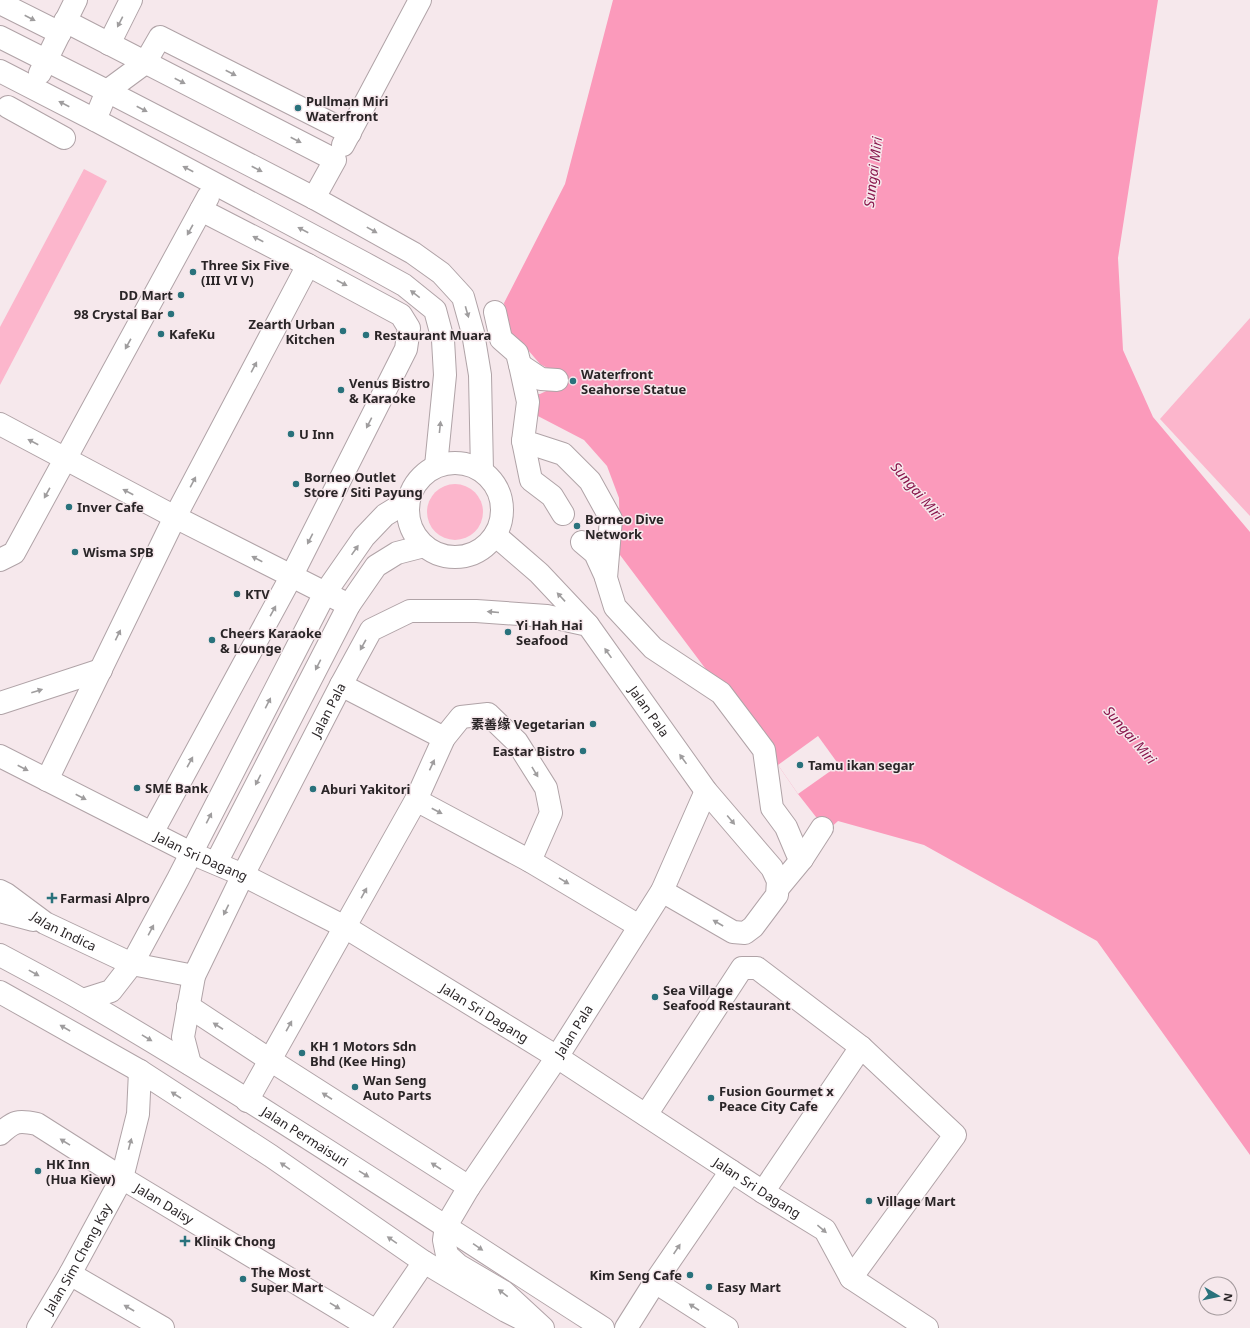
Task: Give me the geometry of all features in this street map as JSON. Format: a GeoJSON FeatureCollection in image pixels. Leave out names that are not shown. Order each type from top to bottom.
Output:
{"type":"FeatureCollection","features":[{"type":"Feature","properties":{"kind":"street"},"geometry":{"type":"LineString","coordinates":[[33,88],[45,60],[76,0]]}},
{"type":"Feature","properties":{"kind":"street"},"geometry":{"type":"LineString","coordinates":[[109,44],[132,0]]}},
{"type":"Feature","properties":{"kind":"street"},"geometry":{"type":"LineString","coordinates":[[314,198],[420,0]]}},
{"type":"Feature","properties":{"kind":"street"},"geometry":{"type":"LineString","coordinates":[[0,3],[109,44],[335,160]]}},
{"type":"Feature","properties":{"kind":"street"},"geometry":{"type":"LineString","coordinates":[[0,37],[108,91],[314,198],[413,253],[441,273],[463,296],[473,333],[480,375],[482,471]]}},
{"type":"Feature","properties":{"kind":"street"},"geometry":{"type":"LineString","coordinates":[[95,120],[108,91],[145,63],[160,37],[350,133]]}},
{"type":"Feature","properties":{"kind":"street"},"geometry":{"type":"LineString","coordinates":[[0,71],[216,184],[404,286],[436,310],[444,340],[445,375],[436,466]]}},
{"type":"Feature","properties":{"kind":"street"},"geometry":{"type":"LineString","coordinates":[[3,111],[64,138]]}},
{"type":"Feature","properties":{"kind":"street"},"geometry":{"type":"LineString","coordinates":[[0,560],[14,553],[216,184]]}},
{"type":"Feature","properties":{"kind":"street"},"geometry":{"type":"LineString","coordinates":[[152,833],[291,577],[406,349],[409,328],[401,315],[201,210]]}},
{"type":"Feature","properties":{"kind":"street"},"geometry":{"type":"LineString","coordinates":[[47,780],[175,517],[308,265]]}},
{"type":"Feature","properties":{"kind":"street"},"geometry":{"type":"LineString","coordinates":[[495,312],[501,339],[517,353],[528,402],[523,442],[531,480],[552,496],[563,514]]}},
{"type":"Feature","properties":{"kind":"street"},"geometry":{"type":"LineString","coordinates":[[520,365],[541,379],[557,380]]}},
{"type":"Feature","properties":{"kind":"street"},"geometry":{"type":"LineString","coordinates":[[0,424],[175,517],[349,605]]}},
{"type":"Feature","properties":{"kind":"street"},"geometry":{"type":"LineString","coordinates":[[523,442],[563,454],[590,481],[611,518],[606,578]]}},
{"type":"Feature","properties":{"kind":"street"},"geometry":{"type":"LineString","coordinates":[[452,462],[468,464],[482,471],[492,480],[499,493],[502,507],[501,521],[495,535],[484,547],[470,555],[454,557],[438,554],[424,546],[413,533],[408,517],[408,501],[414,486],[424,474],[436,466],[452,462]]}},
{"type":"Feature","properties":{"kind":"street"},"geometry":{"type":"LineString","coordinates":[[83,1000],[111,991],[132,964],[325,593],[364,537],[384,515],[408,501]]}},
{"type":"Feature","properties":{"kind":"street"},"geometry":{"type":"LineString","coordinates":[[495,535],[539,573],[588,625]]}},
{"type":"Feature","properties":{"kind":"street"},"geometry":{"type":"LineString","coordinates":[[582,542],[595,553],[606,578],[615,607],[653,648],[721,693],[764,750],[772,808],[786,827],[797,853],[802,859]]}},
{"type":"Feature","properties":{"kind":"street"},"geometry":{"type":"LineString","coordinates":[[216,863],[349,605],[376,566],[396,553],[424,546]]}},
{"type":"Feature","properties":{"kind":"street","name":"Jalan Pala"},"geometry":{"type":"LineString","coordinates":[[190,1064],[183,1037],[194,976],[243,875],[371,630],[410,610],[476,611],[539,616],[588,625],[706,791],[662,891],[557,1057],[469,1187],[446,1226]]}},
{"type":"Feature","properties":{"kind":"street"},"geometry":{"type":"LineString","coordinates":[[0,703],[100,670]]}},
{"type":"Feature","properties":{"kind":"street"},"geometry":{"type":"LineString","coordinates":[[341,685],[444,738]]}},
{"type":"Feature","properties":{"kind":"street"},"geometry":{"type":"LineString","coordinates":[[247,1101],[416,800],[444,738],[461,718],[488,714],[517,742],[546,788],[551,812],[530,861]]}},
{"type":"Feature","properties":{"kind":"street","name":"Jalan Sri Dagang"},"geometry":{"type":"LineString","coordinates":[[0,756],[191,853],[243,875],[345,927],[557,1057],[762,1192],[826,1230],[851,1278],[927,1328]]}},
{"type":"Feature","properties":{"kind":"street"},"geometry":{"type":"LineString","coordinates":[[662,891],[733,932],[744,933],[753,928],[778,895],[778,881],[772,868],[706,791]]}},
{"type":"Feature","properties":{"kind":"street"},"geometry":{"type":"LineString","coordinates":[[416,800],[530,861],[639,926]]}},
{"type":"Feature","properties":{"kind":"street"},"geometry":{"type":"LineString","coordinates":[[778,888],[802,859],[822,828]]}},
{"type":"Feature","properties":{"kind":"street","name":"Jalan Indica"},"geometry":{"type":"LineString","coordinates":[[0,891],[45,923],[132,964],[194,976]]}},
{"type":"Feature","properties":{"kind":"street"},"geometry":{"type":"LineString","coordinates":[[0,911],[45,923]]}},
{"type":"Feature","properties":{"kind":"street","name":"Jalan Permaisuri"},"geometry":{"type":"LineString","coordinates":[[0,955],[83,1000],[190,1064],[446,1226],[603,1328]]}},
{"type":"Feature","properties":{"kind":"street"},"geometry":{"type":"LineString","coordinates":[[646,1115],[742,968],[757,968],[861,1046],[955,1135],[851,1278]]}},
{"type":"Feature","properties":{"kind":"street"},"geometry":{"type":"LineString","coordinates":[[0,992],[140,1071],[271,1156],[424,1262],[506,1311],[542,1328]]}},
{"type":"Feature","properties":{"kind":"street"},"geometry":{"type":"LineString","coordinates":[[188,1006],[469,1187]]}},
{"type":"Feature","properties":{"kind":"street"},"geometry":{"type":"LineString","coordinates":[[762,1192],[861,1046]]}},
{"type":"Feature","properties":{"kind":"street","name":"Jalan Sim Cheng Kay"},"geometry":{"type":"LineString","coordinates":[[38,1328],[70,1274],[122,1178],[138,1114],[140,1071]]}},
{"type":"Feature","properties":{"kind":"street","name":"Jalan Daisy"},"geometry":{"type":"LineString","coordinates":[[0,1134],[11,1124],[26,1122],[37,1124],[122,1178],[371,1328]]}},
{"type":"Feature","properties":{"kind":"street"},"geometry":{"type":"LineString","coordinates":[[626,1328],[655,1282],[731,1171]]}},
{"type":"Feature","properties":{"kind":"street"},"geometry":{"type":"LineString","coordinates":[[446,1226],[444,1240],[447,1255],[458,1265],[504,1292],[542,1328]]}},
{"type":"Feature","properties":{"kind":"street"},"geometry":{"type":"LineString","coordinates":[[379,1328],[424,1262]]}},
{"type":"Feature","properties":{"kind":"street"},"geometry":{"type":"LineString","coordinates":[[70,1274],[158,1327]]}},
{"type":"Feature","properties":{"kind":"street"},"geometry":{"type":"LineString","coordinates":[[655,1282],[727,1328]]}},
{"type":"Feature","properties":{"kind":"shaded area"},"geometry":{"type":"Polygon","coordinates":[[[84,169],[107,181],[0,385],[0,327],[84,169]]]}},
{"type":"Feature","properties":{"kind":"shaded area"},"geometry":{"type":"Polygon","coordinates":[[[1250,318],[1250,516],[1160,419],[1250,318]]]}},
{"type":"Feature","properties":{"kind":"shaded area"},"geometry":{"type":"Polygon","coordinates":[[[449,484],[461,484],[475,492],[483,506],[481,523],[475,532],[461,540],[449,540],[439,535],[432,528],[427,518],[427,506],[432,496],[439,489],[449,484]]]}},
{"type":"Feature","properties":{"kind":"water","name":"Sungai Miri"},"geometry":{"type":"Polygon","coordinates":[[[613,0],[1158,0],[1118,258],[1123,350],[1153,417],[1250,532],[1250,1155],[1097,941],[924,845],[838,821],[827,831],[620,555],[619,498],[607,466],[584,440],[534,414],[530,394],[540,394],[559,385],[560,375],[540,364],[522,343],[509,335],[504,303],[565,184],[613,0]]]}},
{"type":"Feature","properties":{"kind":"pier"},"geometry":{"type":"Polygon","coordinates":[[[818,736],[839,765],[798,794],[778,765],[818,736]]]}},
{"type":"Feature","properties":{"kind":"place","name":"Pullman Miri Waterfront"},"geometry":{"type":"Point","coordinates":[298,108]}},
{"type":"Feature","properties":{"kind":"place","name":"Three Six Five (III VI V)"},"geometry":{"type":"Point","coordinates":[193,272]}},
{"type":"Feature","properties":{"kind":"place","name":"DD Mart"},"geometry":{"type":"Point","coordinates":[181,295]}},
{"type":"Feature","properties":{"kind":"place","name":"98 Crystal Bar"},"geometry":{"type":"Point","coordinates":[171,314]}},
{"type":"Feature","properties":{"kind":"place","name":"Zearth Urban Kitchen"},"geometry":{"type":"Point","coordinates":[343,331]}},
{"type":"Feature","properties":{"kind":"place","name":"KafeKu"},"geometry":{"type":"Point","coordinates":[161,334]}},
{"type":"Feature","properties":{"kind":"place","name":"Restaurant Muara"},"geometry":{"type":"Point","coordinates":[366,335]}},
{"type":"Feature","properties":{"kind":"place","name":"Waterfront Seahorse Statue"},"geometry":{"type":"Point","coordinates":[573,381]}},
{"type":"Feature","properties":{"kind":"place","name":"Venus Bistro & Karaoke"},"geometry":{"type":"Point","coordinates":[341,390]}},
{"type":"Feature","properties":{"kind":"place","name":"U Inn"},"geometry":{"type":"Point","coordinates":[291,434]}},
{"type":"Feature","properties":{"kind":"place","name":"Borneo Outlet Store / Siti Payung"},"geometry":{"type":"Point","coordinates":[296,484]}},
{"type":"Feature","properties":{"kind":"place","name":"Inver Cafe"},"geometry":{"type":"Point","coordinates":[69,507]}},
{"type":"Feature","properties":{"kind":"place","name":"Borneo Dive Network"},"geometry":{"type":"Point","coordinates":[577,526]}},
{"type":"Feature","properties":{"kind":"place","name":"Wisma SPB"},"geometry":{"type":"Point","coordinates":[75,552]}},
{"type":"Feature","properties":{"kind":"place","name":"KTV"},"geometry":{"type":"Point","coordinates":[237,594]}},
{"type":"Feature","properties":{"kind":"place","name":"Yi Hah Hai Seafood"},"geometry":{"type":"Point","coordinates":[508,632]}},
{"type":"Feature","properties":{"kind":"place","name":"Cheers Karaoke & Lounge"},"geometry":{"type":"Point","coordinates":[212,640]}},
{"type":"Feature","properties":{"kind":"place","name":"素善缘 Vegetarian"},"geometry":{"type":"Point","coordinates":[593,724]}},
{"type":"Feature","properties":{"kind":"place","name":"Eastar Bistro"},"geometry":{"type":"Point","coordinates":[583,751]}},
{"type":"Feature","properties":{"kind":"place","name":"Tamu ikan segar"},"geometry":{"type":"Point","coordinates":[800,765]}},
{"type":"Feature","properties":{"kind":"place","name":"SME Bank"},"geometry":{"type":"Point","coordinates":[137,788]}},
{"type":"Feature","properties":{"kind":"place","name":"Aburi Yakitori"},"geometry":{"type":"Point","coordinates":[313,789]}},
{"type":"Feature","properties":{"kind":"place","name":"Farmasi Alpro"},"geometry":{"type":"Point","coordinates":[52,898]}},
{"type":"Feature","properties":{"kind":"place","name":"Sea Village Seafood Restaurant"},"geometry":{"type":"Point","coordinates":[655,997]}},
{"type":"Feature","properties":{"kind":"place","name":"KH 1 Motors Sdn Bhd (Kee Hing)"},"geometry":{"type":"Point","coordinates":[302,1053]}},
{"type":"Feature","properties":{"kind":"place","name":"Wan Seng Auto Parts"},"geometry":{"type":"Point","coordinates":[355,1087]}},
{"type":"Feature","properties":{"kind":"place","name":"Fusion Gourmet x Peace City Cafe"},"geometry":{"type":"Point","coordinates":[711,1098]}},
{"type":"Feature","properties":{"kind":"place","name":"HK Inn (Hua Kiew)"},"geometry":{"type":"Point","coordinates":[38,1171]}},
{"type":"Feature","properties":{"kind":"place","name":"Village Mart"},"geometry":{"type":"Point","coordinates":[869,1201]}},
{"type":"Feature","properties":{"kind":"place","name":"Klinik Chong"},"geometry":{"type":"Point","coordinates":[185,1241]}},
{"type":"Feature","properties":{"kind":"place","name":"Kim Seng Cafe"},"geometry":{"type":"Point","coordinates":[690,1275]}},
{"type":"Feature","properties":{"kind":"place","name":"The Most Super Mart"},"geometry":{"type":"Point","coordinates":[243,1279]}},
{"type":"Feature","properties":{"kind":"place","name":"Easy Mart"},"geometry":{"type":"Point","coordinates":[709,1287]}}]}
